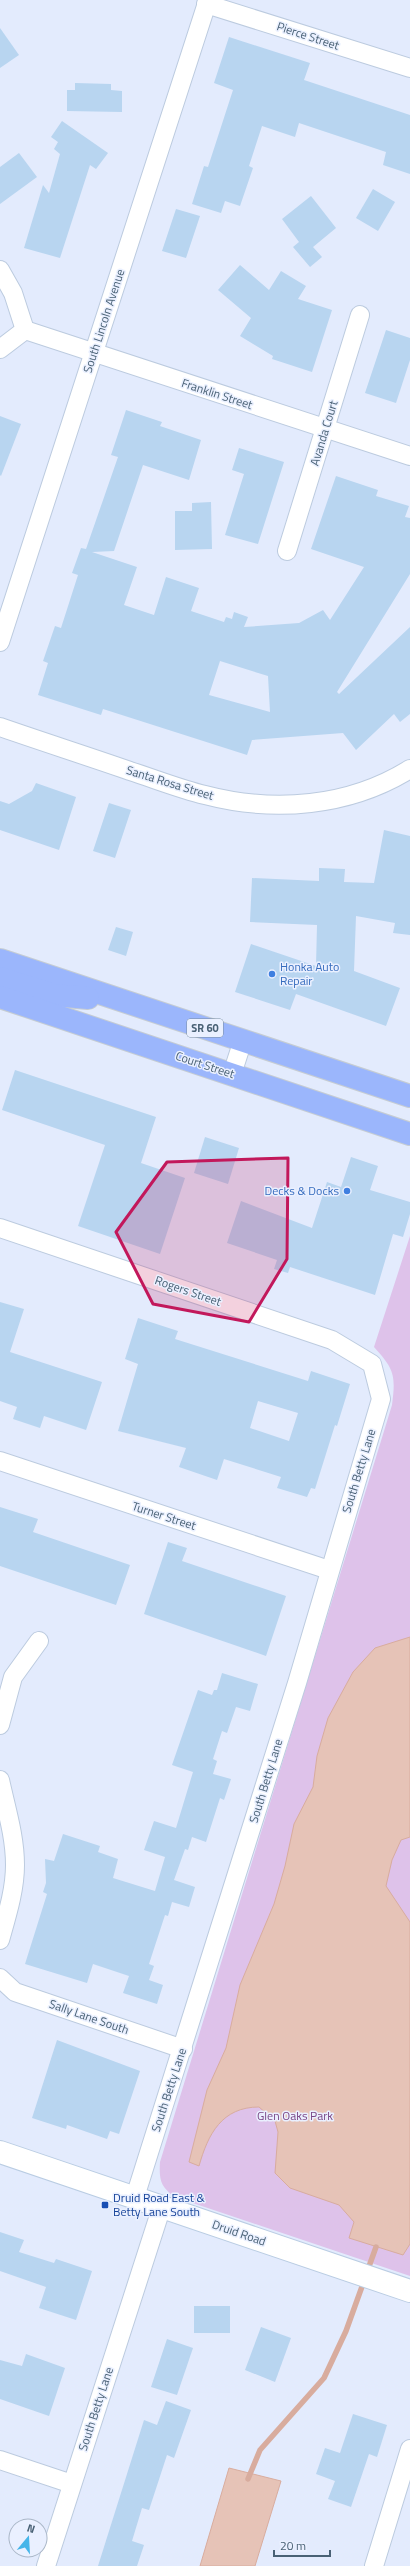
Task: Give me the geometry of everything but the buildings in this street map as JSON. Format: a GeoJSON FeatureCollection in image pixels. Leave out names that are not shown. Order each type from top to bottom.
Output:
{"type":"FeatureCollection","features":[{"type":"Feature","properties":{"kind":"main road","name":"SR 60"},"geometry":{"type":"LineString","coordinates":[[0,960],[410,1096]]}},
{"type":"Feature","properties":{"kind":"main road"},"geometry":{"type":"LineString","coordinates":[[0,978],[54,995],[123,1000]]}},
{"type":"Feature","properties":{"kind":"main road","name":"Court Street"},"geometry":{"type":"LineString","coordinates":[[0,998],[410,1134]]}},
{"type":"Feature","properties":{"kind":"street","name":"Pierce Street"},"geometry":{"type":"LineString","coordinates":[[207,2],[410,68]]}},
{"type":"Feature","properties":{"kind":"street","name":"South Lincoln Avenue"},"geometry":{"type":"LineString","coordinates":[[0,642],[207,2]]}},
{"type":"Feature","properties":{"kind":"street"},"geometry":{"type":"LineString","coordinates":[[0,270],[13,293],[25,330],[0,349]]}},
{"type":"Feature","properties":{"kind":"street","name":"Avanda Court"},"geometry":{"type":"LineString","coordinates":[[287,551],[360,314]]}},
{"type":"Feature","properties":{"kind":"street","name":"Franklin Street"},"geometry":{"type":"LineString","coordinates":[[25,330],[410,456]]}},
{"type":"Feature","properties":{"kind":"street","name":"Santa Rosa Street"},"geometry":{"type":"LineString","coordinates":[[0,727],[205,795],[259,805],[302,804],[352,795],[390,781],[410,769]]}},
{"type":"Feature","properties":{"kind":"street"},"geometry":{"type":"LineString","coordinates":[[232,1074],[242,1040]]}},
{"type":"Feature","properties":{"kind":"street","name":"Rogers Street"},"geometry":{"type":"LineString","coordinates":[[0,1228],[332,1340],[372,1364]]}},
{"type":"Feature","properties":{"kind":"street","name":"South Betty Lane"},"geometry":{"type":"LineString","coordinates":[[136,2197],[297,1683],[329,1570],[382,1399],[372,1364]]}},
{"type":"Feature","properties":{"kind":"street","name":"Turner Street"},"geometry":{"type":"LineString","coordinates":[[0,1461],[329,1570]]}},
{"type":"Feature","properties":{"kind":"street"},"geometry":{"type":"LineString","coordinates":[[0,1724],[13,1677],[39,1641]]}},
{"type":"Feature","properties":{"kind":"street"},"geometry":{"type":"LineString","coordinates":[[0,1780],[12,1832],[15,1865],[12,1896],[0,1940]]}},
{"type":"Feature","properties":{"kind":"street","name":"Sally Lane South"},"geometry":{"type":"LineString","coordinates":[[0,1978],[15,1992],[183,2049]]}},
{"type":"Feature","properties":{"kind":"street","name":"Druid Road"},"geometry":{"type":"LineString","coordinates":[[0,2152],[409,2291]]}},
{"type":"Feature","properties":{"kind":"street","name":"South Betty Lane"},"geometry":{"type":"LineString","coordinates":[[46,2566],[162,2206]]}},
{"type":"Feature","properties":{"kind":"street"},"geometry":{"type":"LineString","coordinates":[[374,2566],[410,2448]]}},
{"type":"Feature","properties":{"kind":"street"},"geometry":{"type":"LineString","coordinates":[[0,2460],[72,2484]]}},
{"type":"Feature","properties":{"kind":"highlighted area"},"geometry":{"type":"Polygon","coordinates":[[[288,1158],[287,1259],[249,1322],[153,1304],[116,1232],[167,1162],[288,1158]]]}},
{"type":"Feature","properties":{"kind":"green space","name":"Glen Oaks Park"},"geometry":{"type":"Polygon","coordinates":[[[410,1236],[410,2276],[175,2197],[163,2186],[160,2178],[160,2162],[392,1405],[394,1386],[392,1373],[386,1361],[374,1347],[410,1236]]]}},
{"type":"Feature","properties":{"kind":"shaded area","name":"Glen Oaks Park"},"geometry":{"type":"Polygon","coordinates":[[[410,1637],[410,1837],[401,1840],[392,1860],[386,1886],[410,1922],[410,2244],[403,2255],[349,2238],[354,2222],[339,2205],[290,2188],[275,2173],[278,2132],[275,2121],[259,2107],[246,2108],[226,2117],[218,2124],[212,2133],[199,2166],[189,2162],[207,2090],[226,2048],[240,1985],[274,1904],[285,1866],[294,1824],[313,1787],[317,1756],[328,1718],[353,1672],[375,1648],[410,1637]]]}},
{"type":"Feature","properties":{"kind":"shaded area"},"geometry":{"type":"Polygon","coordinates":[[[229,2468],[281,2481],[255,2566],[200,2566],[229,2468]]]}},
{"type":"Feature","properties":{"kind":"waterway"},"geometry":{"type":"LineString","coordinates":[[367,2272],[376,2247]]}},
{"type":"Feature","properties":{"kind":"waterway"},"geometry":{"type":"LineString","coordinates":[[248,2479],[260,2450],[324,2378],[346,2331],[364,2281]]}},
{"type":"Feature","properties":{"kind":"place","name":"Honka Auto Repair"},"geometry":{"type":"Point","coordinates":[272,974]}},
{"type":"Feature","properties":{"kind":"place","name":"Decks & Docks"},"geometry":{"type":"Point","coordinates":[347,1191]}},
{"type":"Feature","properties":{"kind":"place","name":"Druid Road East & Betty Lane South"},"geometry":{"type":"Point","coordinates":[105,2205]}}]}
